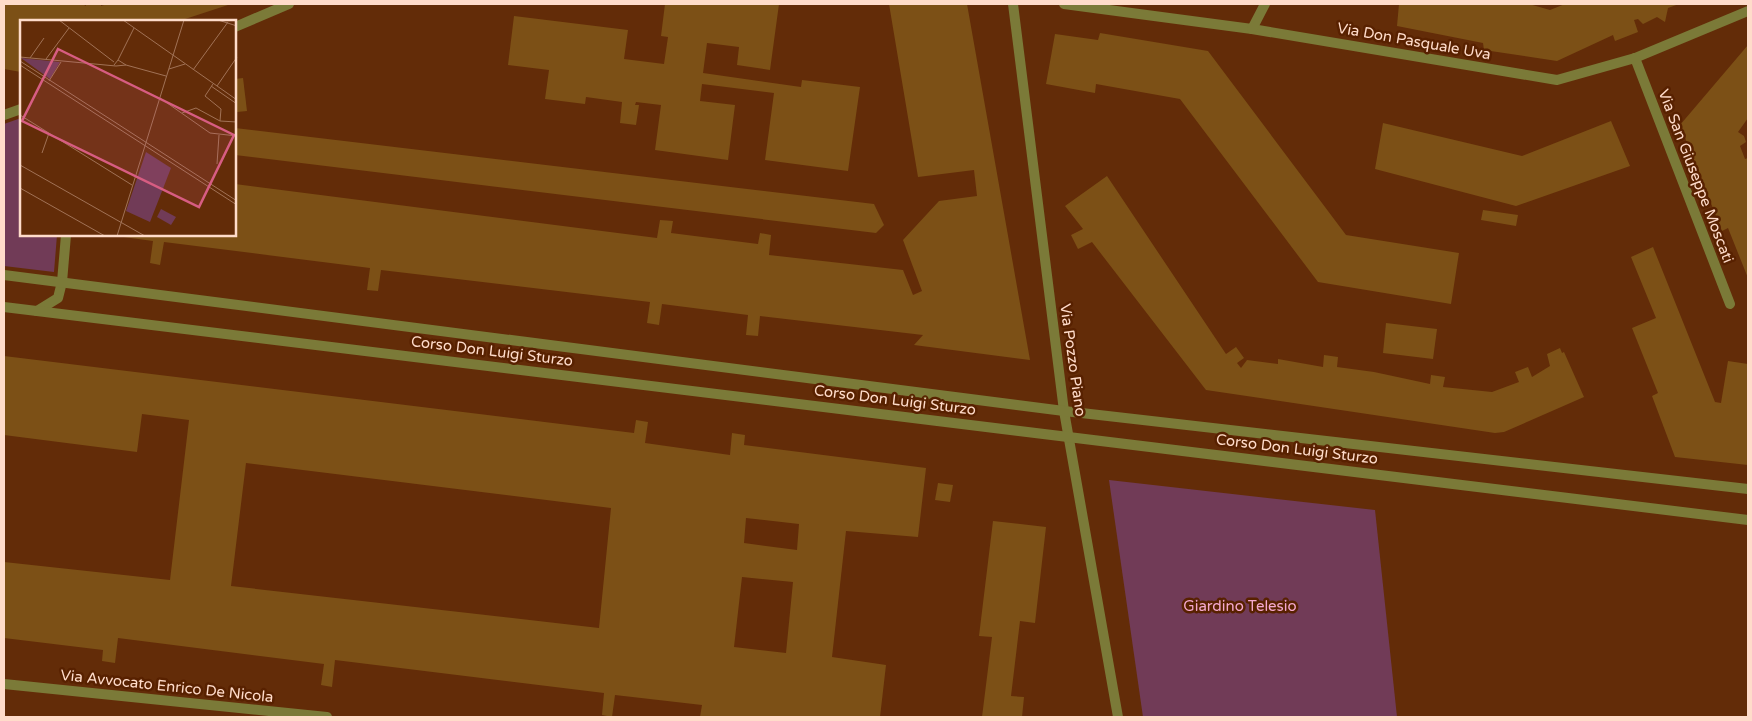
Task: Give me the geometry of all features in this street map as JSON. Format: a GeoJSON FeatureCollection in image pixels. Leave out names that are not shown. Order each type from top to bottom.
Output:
{"type":"FeatureCollection","features":[{"type":"Feature","properties":{"kind":"street"},"geometry":{"type":"LineString","coordinates":[[236,27],[289,4]]}},
{"type":"Feature","properties":{"kind":"street","name":"Via Pozzo Piano"},"geometry":{"type":"LineString","coordinates":[[1013,4],[1064,411],[1070,436],[1118,717]]}},
{"type":"Feature","properties":{"kind":"street","name":"Via Don Pasquale Uva"},"geometry":{"type":"LineString","coordinates":[[1064,4],[1252,29],[1557,80],[1635,58],[1748,12]]}},
{"type":"Feature","properties":{"kind":"street"},"geometry":{"type":"LineString","coordinates":[[1252,29],[1265,4]]}},
{"type":"Feature","properties":{"kind":"street","name":"Via San Giuseppe Moscati"},"geometry":{"type":"LineString","coordinates":[[1635,58],[1730,304]]}},
{"type":"Feature","properties":{"kind":"street"},"geometry":{"type":"LineString","coordinates":[[4,115],[20,109]]}},
{"type":"Feature","properties":{"kind":"street"},"geometry":{"type":"LineString","coordinates":[[37,311],[58,298],[62,282],[66,236]]}},
{"type":"Feature","properties":{"kind":"street","name":"Corso Don Luigi Sturzo"},"geometry":{"type":"LineString","coordinates":[[4,275],[1064,411],[1748,489]]}},
{"type":"Feature","properties":{"kind":"street","name":"Corso Don Luigi Sturzo"},"geometry":{"type":"LineString","coordinates":[[4,306],[1748,520]]}},
{"type":"Feature","properties":{"kind":"street","name":"Via Avvocato Enrico De Nicola"},"geometry":{"type":"LineString","coordinates":[[4,684],[255,714],[327,717]]}},
{"type":"Feature","properties":{"kind":"green space"},"geometry":{"type":"Polygon","coordinates":[[[20,118],[20,236],[57,236],[54,272],[4,266],[4,124],[20,118]]]}},
{"type":"Feature","properties":{"kind":"green space","name":"Giardino Telesio"},"geometry":{"type":"Polygon","coordinates":[[[1109,480],[1375,510],[1397,717],[1143,717],[1109,480]]]}},
{"type":"Feature","properties":{"kind":"building"},"geometry":{"type":"Polygon","coordinates":[[[4,4],[82,4],[86,6],[86,4],[101,4],[101,6],[107,4],[231,4],[182,20],[20,20],[20,72],[4,69],[4,4]]]}},
{"type":"Feature","properties":{"kind":"building"},"geometry":{"type":"Polygon","coordinates":[[[665,4],[779,4],[770,70],[737,65],[739,47],[707,43],[703,73],[801,87],[802,80],[860,87],[848,171],[765,160],[774,93],[702,84],[700,101],[735,105],[728,160],[655,150],[661,105],[636,102],[635,105],[639,105],[636,125],[620,123],[622,102],[586,97],[585,104],[545,99],[549,70],[508,65],[514,16],[628,30],[624,59],[664,64],[668,37],[661,36],[665,4]]]}},
{"type":"Feature","properties":{"kind":"building"},"geometry":{"type":"Polygon","coordinates":[[[889,4],[967,4],[1030,360],[914,345],[923,335],[760,316],[758,336],[746,335],[748,315],[662,304],[659,325],[647,323],[650,302],[381,270],[378,291],[367,290],[370,268],[164,242],[160,265],[150,263],[153,241],[116,236],[236,236],[236,184],[657,238],[660,220],[673,221],[671,233],[758,244],[760,233],[771,235],[769,255],[903,270],[913,295],[922,291],[903,240],[939,201],[977,196],[974,170],[918,177],[889,4]]]}},
{"type":"Feature","properties":{"kind":"building"},"geometry":{"type":"Polygon","coordinates":[[[1399,4],[1529,4],[1550,10],[1565,4],[1679,4],[1668,8],[1665,22],[1657,17],[1643,24],[1638,19],[1634,20],[1638,32],[1615,41],[1613,35],[1557,61],[1484,50],[1483,43],[1397,26],[1399,4]]]}},
{"type":"Feature","properties":{"kind":"building"},"geometry":{"type":"Polygon","coordinates":[[[1100,33],[1208,51],[1346,235],[1459,253],[1451,304],[1318,282],[1180,99],[1096,84],[1095,93],[1046,84],[1055,34],[1098,40],[1100,33]]]}},
{"type":"Feature","properties":{"kind":"building"},"geometry":{"type":"Polygon","coordinates":[[[1748,45],[1748,118],[1738,132],[1744,136],[1746,142],[1740,146],[1745,159],[1748,158],[1748,278],[1728,228],[1722,231],[1680,125],[1748,45]]]}},
{"type":"Feature","properties":{"kind":"building"},"geometry":{"type":"Polygon","coordinates":[[[243,78],[247,111],[237,112],[236,79],[243,78]]]}},
{"type":"Feature","properties":{"kind":"building"},"geometry":{"type":"Polygon","coordinates":[[[1611,121],[1630,166],[1516,206],[1375,169],[1383,123],[1522,156],[1611,121]]]}},
{"type":"Feature","properties":{"kind":"building"},"geometry":{"type":"Polygon","coordinates":[[[236,128],[874,204],[884,225],[876,233],[236,155],[236,128]]]}},
{"type":"Feature","properties":{"kind":"building"},"geometry":{"type":"Polygon","coordinates":[[[1107,176],[1226,354],[1236,347],[1244,358],[1237,363],[1241,368],[1247,360],[1278,364],[1278,359],[1323,367],[1324,355],[1338,357],[1337,367],[1374,372],[1430,384],[1431,375],[1445,377],[1443,387],[1492,392],[1519,382],[1515,372],[1528,367],[1532,377],[1550,366],[1547,354],[1560,348],[1562,353],[1564,352],[1584,397],[1504,432],[1495,433],[1206,390],[1092,242],[1078,249],[1071,235],[1083,229],[1065,206],[1107,176]]]}},
{"type":"Feature","properties":{"kind":"building"},"geometry":{"type":"Polygon","coordinates":[[[1483,210],[1518,215],[1516,226],[1481,220],[1483,210]]]}},
{"type":"Feature","properties":{"kind":"building"},"geometry":{"type":"Polygon","coordinates":[[[1653,247],[1715,402],[1721,403],[1728,361],[1748,364],[1748,465],[1675,457],[1652,396],[1658,393],[1632,328],[1656,318],[1631,257],[1653,247]]]}},
{"type":"Feature","properties":{"kind":"building"},"geometry":{"type":"Polygon","coordinates":[[[1386,323],[1437,329],[1433,359],[1383,353],[1386,323]]]}},
{"type":"Feature","properties":{"kind":"building"},"geometry":{"type":"Polygon","coordinates":[[[4,356],[634,433],[636,420],[648,422],[645,443],[730,455],[732,433],[745,435],[744,445],[926,468],[918,537],[846,531],[832,657],[886,665],[880,717],[700,717],[702,705],[615,695],[612,717],[602,715],[604,693],[335,660],[332,687],[321,685],[324,664],[118,638],[115,663],[102,661],[103,650],[4,638],[4,562],[170,580],[189,420],[142,414],[137,452],[4,435],[4,356]],[[246,463],[231,586],[599,628],[611,508],[246,463]],[[746,518],[744,543],[797,550],[799,524],[746,518]],[[742,577],[734,647],[786,653],[793,582],[742,577]]]}},
{"type":"Feature","properties":{"kind":"building"},"geometry":{"type":"Polygon","coordinates":[[[938,483],[953,485],[950,502],[935,500],[938,483]]]}},
{"type":"Feature","properties":{"kind":"building"},"geometry":{"type":"Polygon","coordinates":[[[993,521],[1046,527],[1035,623],[1020,621],[1011,696],[1024,697],[1022,717],[982,717],[992,637],[979,636],[993,521]]]}}]}
